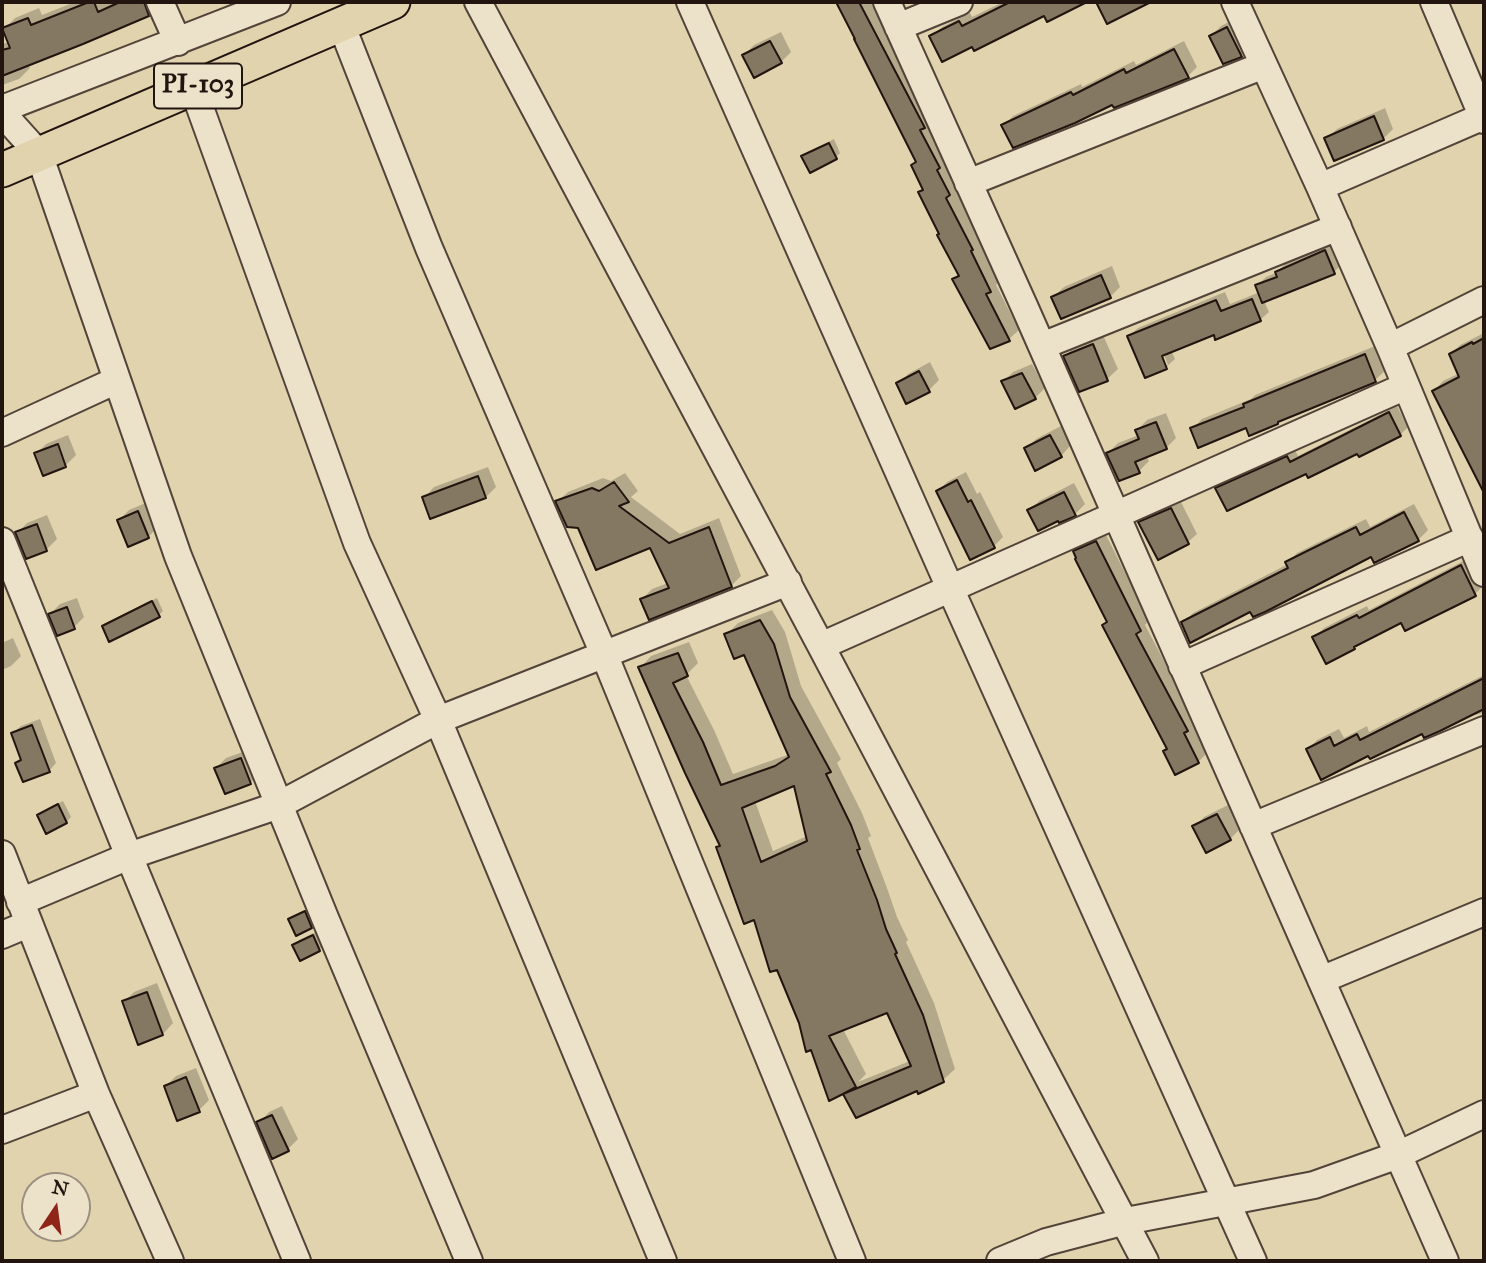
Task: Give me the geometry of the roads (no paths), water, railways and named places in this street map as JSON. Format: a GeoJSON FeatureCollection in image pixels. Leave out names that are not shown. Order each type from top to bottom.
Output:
{"type":"FeatureCollection","features":[{"type":"Feature","properties":{"kind":"main road","name":"PI-103"},"geometry":{"type":"LineString","coordinates":[[2,170],[393,2]]}},
{"type":"Feature","properties":{"kind":"street"},"geometry":{"type":"LineString","coordinates":[[160,2],[178,42]]}},
{"type":"Feature","properties":{"kind":"street"},"geometry":{"type":"LineString","coordinates":[[277,2],[2,111],[39,154],[178,556],[469,1261]]}},
{"type":"Feature","properties":{"kind":"street"},"geometry":{"type":"LineString","coordinates":[[478,2],[788,582],[1145,1261]]}},
{"type":"Feature","properties":{"kind":"street"},"geometry":{"type":"LineString","coordinates":[[690,2],[1253,1261]]}},
{"type":"Feature","properties":{"kind":"street"},"geometry":{"type":"LineString","coordinates":[[887,2],[1042,346],[1445,1261]]}},
{"type":"Feature","properties":{"kind":"street"},"geometry":{"type":"LineString","coordinates":[[898,27],[959,2]]}},
{"type":"Feature","properties":{"kind":"street"},"geometry":{"type":"LineString","coordinates":[[1236,2],[1338,227],[1484,573]]}},
{"type":"Feature","properties":{"kind":"street"},"geometry":{"type":"LineString","coordinates":[[1320,187],[1484,118],[1434,2]]}},
{"type":"Feature","properties":{"kind":"street"},"geometry":{"type":"LineString","coordinates":[[341,24],[429,248],[604,654],[852,1261]]}},
{"type":"Feature","properties":{"kind":"street"},"geometry":{"type":"LineString","coordinates":[[968,183],[1264,65]]}},
{"type":"Feature","properties":{"kind":"street"},"geometry":{"type":"LineString","coordinates":[[193,88],[357,543],[438,720],[663,1261]]}},
{"type":"Feature","properties":{"kind":"street"},"geometry":{"type":"LineString","coordinates":[[1042,346],[1338,227]]}},
{"type":"Feature","properties":{"kind":"street"},"geometry":{"type":"LineString","coordinates":[[1390,347],[1484,300]]}},
{"type":"Feature","properties":{"kind":"street"},"geometry":{"type":"LineString","coordinates":[[2,433],[117,380]]}},
{"type":"Feature","properties":{"kind":"street"},"geometry":{"type":"LineString","coordinates":[[821,646],[1406,386]]}},
{"type":"Feature","properties":{"kind":"street"},"geometry":{"type":"LineString","coordinates":[[1182,666],[1470,538]]}},
{"type":"Feature","properties":{"kind":"street"},"geometry":{"type":"LineString","coordinates":[[2,541],[296,1261]]}},
{"type":"Feature","properties":{"kind":"street"},"geometry":{"type":"LineString","coordinates":[[2,935],[24,913],[129,856],[279,806],[438,720],[788,582]]}},
{"type":"Feature","properties":{"kind":"street"},"geometry":{"type":"LineString","coordinates":[[1253,826],[1484,730]]}},
{"type":"Feature","properties":{"kind":"street"},"geometry":{"type":"LineString","coordinates":[[2,854],[96,1094],[170,1261]]}},
{"type":"Feature","properties":{"kind":"street"},"geometry":{"type":"LineString","coordinates":[[1321,980],[1484,912]]}},
{"type":"Feature","properties":{"kind":"street"},"geometry":{"type":"LineString","coordinates":[[2,1130],[96,1094]]}},
{"type":"Feature","properties":{"kind":"street"},"geometry":{"type":"LineString","coordinates":[[1000,1261],[1050,1251],[1126,1222],[1314,1185],[1398,1155],[1484,1114]]}}]}
